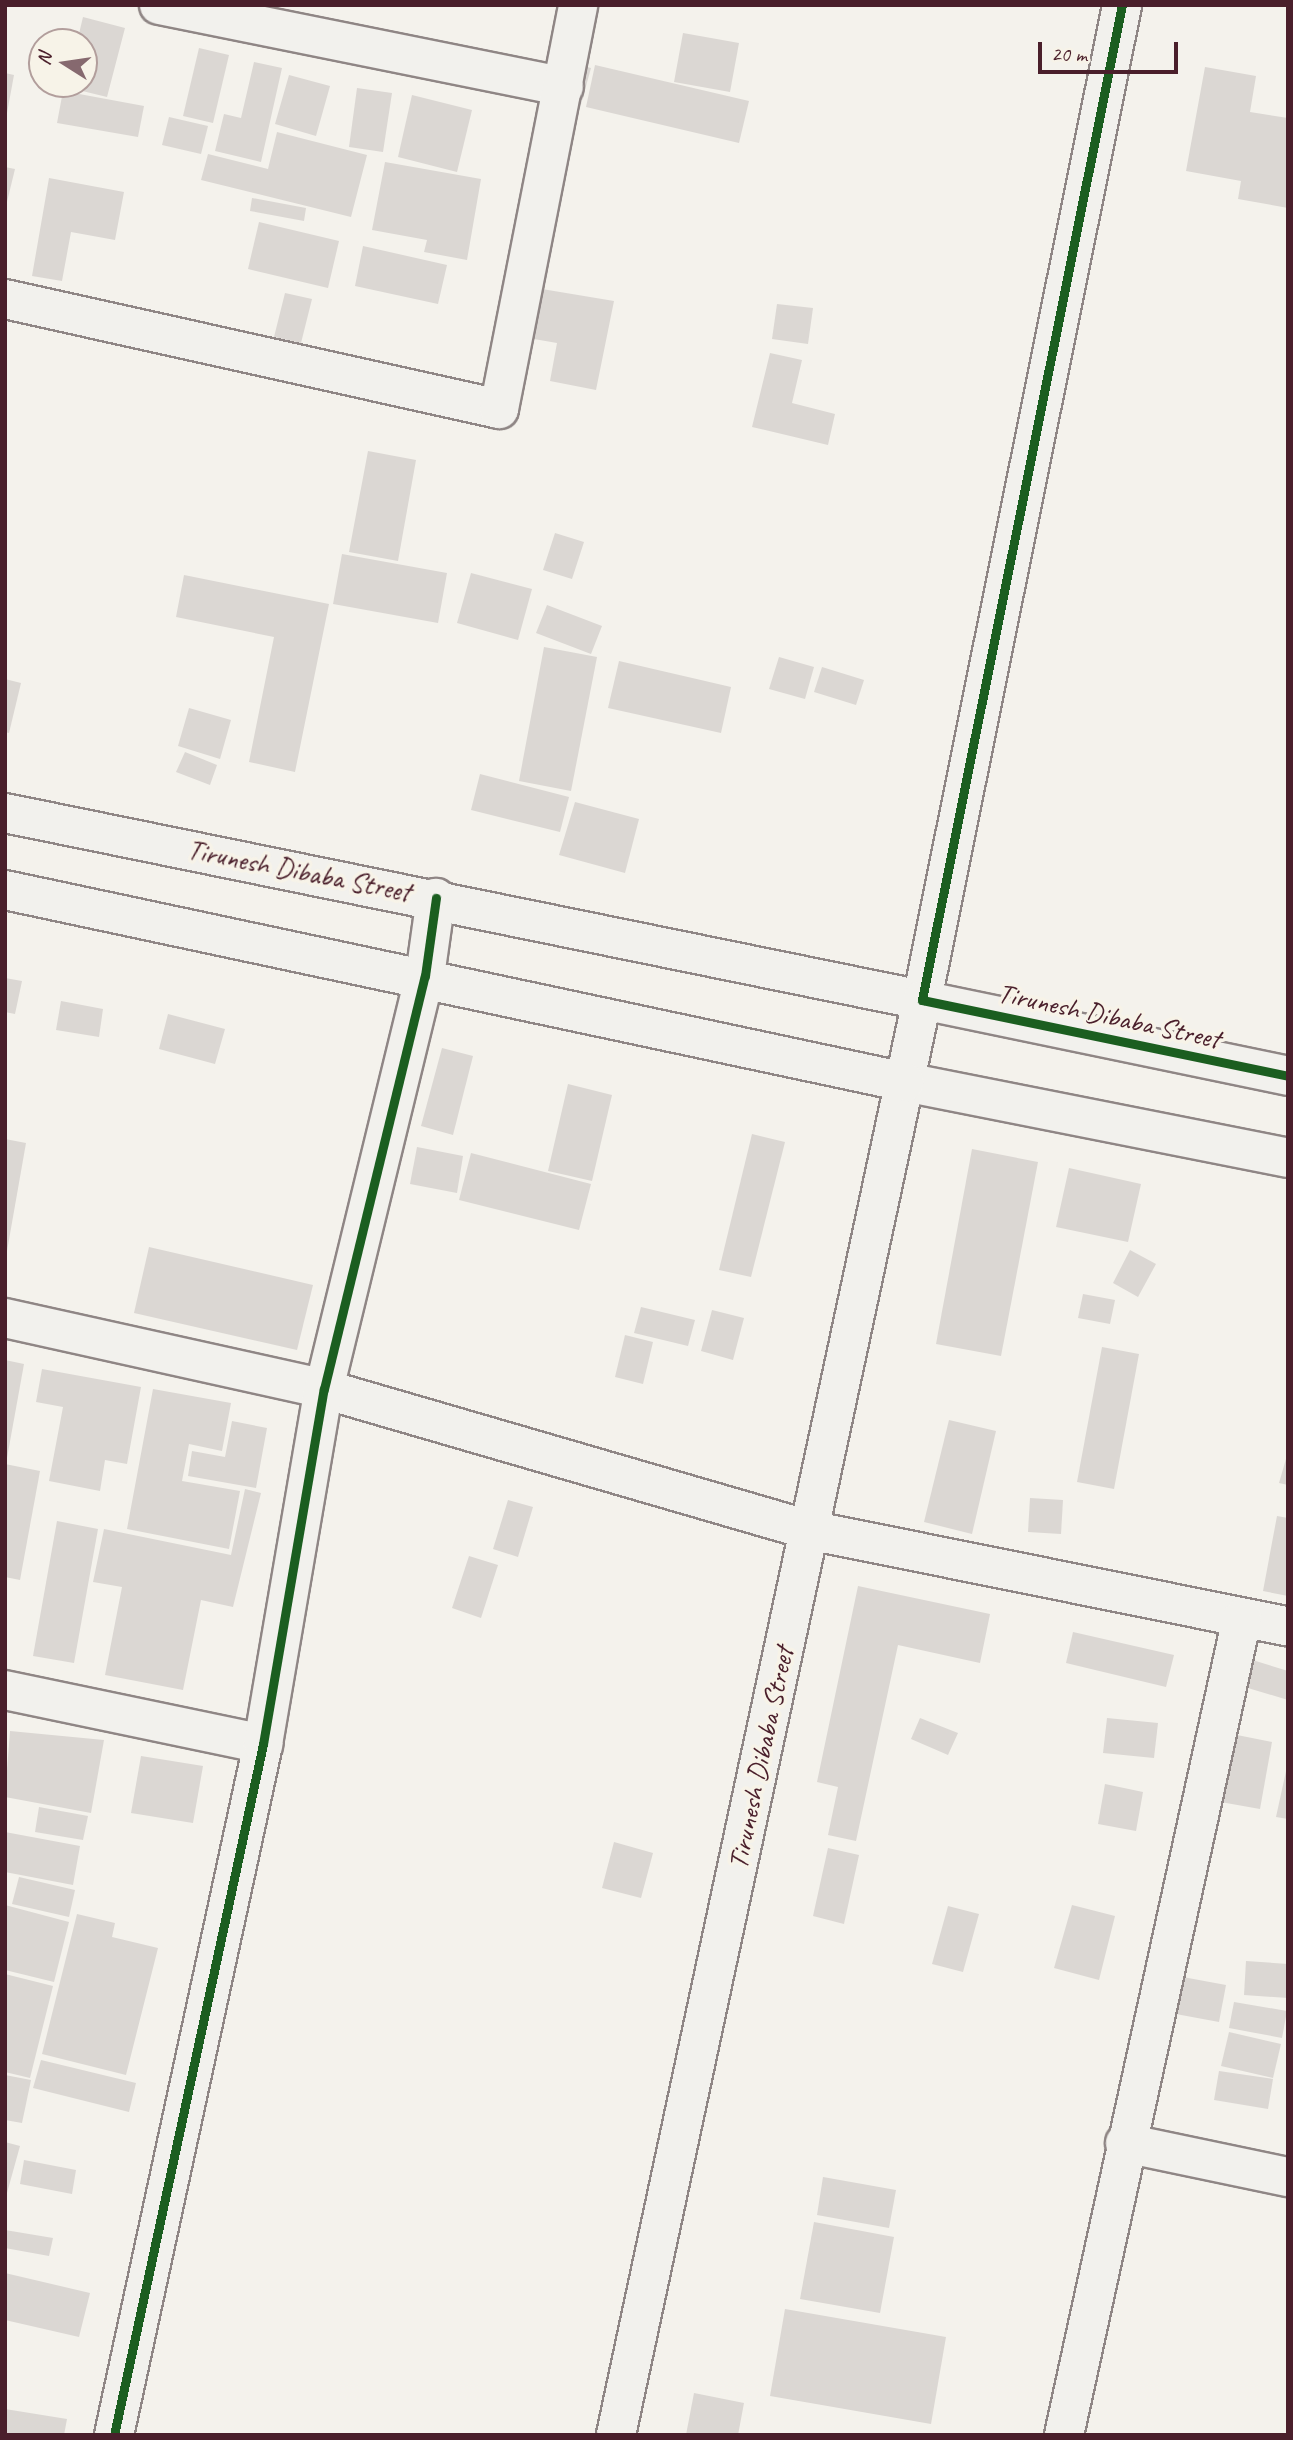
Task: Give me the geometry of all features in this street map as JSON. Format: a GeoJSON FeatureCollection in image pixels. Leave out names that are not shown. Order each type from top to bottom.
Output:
{"type":"FeatureCollection","features":[{"type":"Feature","properties":{"kind":"street"},"geometry":{"type":"LineString","coordinates":[[159,5],[564,88]]}},
{"type":"Feature","properties":{"kind":"street"},"geometry":{"type":"LineString","coordinates":[[5,299],[499,409],[564,88],[578,5]]}},
{"type":"Feature","properties":{"kind":"street"},"geometry":{"type":"LineString","coordinates":[[922,1000],[1122,5]]}},
{"type":"Feature","properties":{"kind":"street","name":"Tirunesh Dibaba Street"},"geometry":{"type":"LineString","coordinates":[[5,814],[436,898],[1288,1076]]}},
{"type":"Feature","properties":{"kind":"street"},"geometry":{"type":"LineString","coordinates":[[5,890],[425,976],[905,1082],[1288,1158]]}},
{"type":"Feature","properties":{"kind":"street"},"geometry":{"type":"LineString","coordinates":[[114,2435],[263,1744],[324,1389],[425,976],[436,898]]}},
{"type":"Feature","properties":{"kind":"street","name":"Tirunesh Dibaba Street"},"geometry":{"type":"LineString","coordinates":[[616,2435],[922,1000]]}},
{"type":"Feature","properties":{"kind":"street"},"geometry":{"type":"LineString","coordinates":[[5,1318],[324,1389],[809,1530],[1288,1627]]}},
{"type":"Feature","properties":{"kind":"street"},"geometry":{"type":"LineString","coordinates":[[1064,2435],[1125,2143],[1242,1618]]}},
{"type":"Feature","properties":{"kind":"street"},"geometry":{"type":"LineString","coordinates":[[5,1690],[263,1744]]}},
{"type":"Feature","properties":{"kind":"street"},"geometry":{"type":"LineString","coordinates":[[1125,2143],[1288,2177]]}},
{"type":"Feature","properties":{"kind":"building"},"geometry":{"type":"Polygon","coordinates":[[[83,17],[125,28],[107,97],[98,95],[98,28],[80,28],[83,17]]]}},
{"type":"Feature","properties":{"kind":"building"},"geometry":{"type":"Polygon","coordinates":[[[683,33],[739,43],[730,92],[674,82],[683,33]]]}},
{"type":"Feature","properties":{"kind":"building"},"geometry":{"type":"Polygon","coordinates":[[[199,48],[229,55],[213,123],[183,116],[199,48]]]}},
{"type":"Feature","properties":{"kind":"building"},"geometry":{"type":"Polygon","coordinates":[[[254,62],[282,68],[261,162],[215,151],[224,114],[241,118],[254,62]]]}},
{"type":"Feature","properties":{"kind":"building"},"geometry":{"type":"Polygon","coordinates":[[[570,63],[591,68],[580,108],[560,102],[570,63]]]}},
{"type":"Feature","properties":{"kind":"building"},"geometry":{"type":"Polygon","coordinates":[[[595,65],[749,101],[739,143],[586,107],[595,65]]]}},
{"type":"Feature","properties":{"kind":"building"},"geometry":{"type":"Polygon","coordinates":[[[1205,67],[1256,76],[1250,112],[1288,118],[1288,208],[1238,199],[1241,181],[1186,171],[1205,67]]]}},
{"type":"Feature","properties":{"kind":"building"},"geometry":{"type":"Polygon","coordinates":[[[5,73],[14,75],[7,113],[5,113],[5,73]]]}},
{"type":"Feature","properties":{"kind":"building"},"geometry":{"type":"Polygon","coordinates":[[[289,75],[330,86],[316,136],[275,124],[289,75]]]}},
{"type":"Feature","properties":{"kind":"building"},"geometry":{"type":"Polygon","coordinates":[[[357,88],[392,93],[383,152],[349,147],[357,88]]]}},
{"type":"Feature","properties":{"kind":"building"},"geometry":{"type":"Polygon","coordinates":[[[412,95],[472,110],[457,172],[398,157],[412,95]]]}},
{"type":"Feature","properties":{"kind":"building"},"geometry":{"type":"Polygon","coordinates":[[[98,97],[144,106],[138,137],[57,123],[62,98],[98,97]]]}},
{"type":"Feature","properties":{"kind":"building"},"geometry":{"type":"Polygon","coordinates":[[[169,117],[208,126],[201,154],[162,145],[169,117]]]}},
{"type":"Feature","properties":{"kind":"building"},"geometry":{"type":"Polygon","coordinates":[[[277,132],[367,155],[351,217],[201,180],[208,154],[268,169],[277,132]]]}},
{"type":"Feature","properties":{"kind":"building"},"geometry":{"type":"Polygon","coordinates":[[[385,162],[481,179],[467,260],[424,252],[427,240],[372,230],[385,162]]]}},
{"type":"Feature","properties":{"kind":"building"},"geometry":{"type":"Polygon","coordinates":[[[5,167],[15,169],[6,206],[5,206],[5,167]]]}},
{"type":"Feature","properties":{"kind":"building"},"geometry":{"type":"Polygon","coordinates":[[[49,178],[124,192],[115,240],[71,232],[62,281],[32,276],[49,178]]]}},
{"type":"Feature","properties":{"kind":"building"},"geometry":{"type":"Polygon","coordinates":[[[252,198],[306,208],[304,221],[250,211],[252,198]]]}},
{"type":"Feature","properties":{"kind":"building"},"geometry":{"type":"Polygon","coordinates":[[[259,222],[339,241],[328,288],[248,269],[259,222]]]}},
{"type":"Feature","properties":{"kind":"building"},"geometry":{"type":"Polygon","coordinates":[[[363,246],[447,265],[438,304],[355,286],[363,246]]]}},
{"type":"Feature","properties":{"kind":"building"},"geometry":{"type":"Polygon","coordinates":[[[548,254],[542,289],[614,301],[596,390],[550,381],[557,343],[500,333],[548,254]]]}},
{"type":"Feature","properties":{"kind":"building"},"geometry":{"type":"Polygon","coordinates":[[[285,293],[312,299],[301,343],[274,337],[285,293]]]}},
{"type":"Feature","properties":{"kind":"building"},"geometry":{"type":"Polygon","coordinates":[[[777,304],[813,308],[808,344],[772,339],[777,304]]]}},
{"type":"Feature","properties":{"kind":"building"},"geometry":{"type":"Polygon","coordinates":[[[770,353],[802,360],[792,403],[835,414],[828,445],[752,427],[770,353]]]}},
{"type":"Feature","properties":{"kind":"building"},"geometry":{"type":"Polygon","coordinates":[[[368,451],[416,460],[398,561],[349,552],[368,451]]]}},
{"type":"Feature","properties":{"kind":"building"},"geometry":{"type":"Polygon","coordinates":[[[555,533],[584,542],[572,579],[543,570],[555,533]]]}},
{"type":"Feature","properties":{"kind":"building"},"geometry":{"type":"Polygon","coordinates":[[[342,554],[447,573],[438,623],[333,604],[342,554]]]}},
{"type":"Feature","properties":{"kind":"building"},"geometry":{"type":"Polygon","coordinates":[[[471,573],[532,589],[518,640],[457,623],[471,573]]]}},
{"type":"Feature","properties":{"kind":"building"},"geometry":{"type":"Polygon","coordinates":[[[184,575],[329,604],[295,772],[249,762],[274,637],[176,617],[184,575]]]}},
{"type":"Feature","properties":{"kind":"building"},"geometry":{"type":"Polygon","coordinates":[[[547,605],[602,626],[591,654],[536,633],[547,605]]]}},
{"type":"Feature","properties":{"kind":"building"},"geometry":{"type":"Polygon","coordinates":[[[544,647],[597,657],[571,791],[519,781],[544,647]]]}},
{"type":"Feature","properties":{"kind":"building"},"geometry":{"type":"Polygon","coordinates":[[[779,657],[814,667],[805,699],[769,689],[779,657]]]}},
{"type":"Feature","properties":{"kind":"building"},"geometry":{"type":"Polygon","coordinates":[[[619,661],[731,687],[721,733],[608,708],[619,661]]]}},
{"type":"Feature","properties":{"kind":"building"},"geometry":{"type":"Polygon","coordinates":[[[822,667],[864,680],[856,705],[814,692],[822,667]]]}},
{"type":"Feature","properties":{"kind":"building"},"geometry":{"type":"Polygon","coordinates":[[[5,679],[21,683],[9,733],[5,732],[5,679]]]}},
{"type":"Feature","properties":{"kind":"building"},"geometry":{"type":"Polygon","coordinates":[[[189,708],[231,720],[220,759],[178,746],[189,708]]]}},
{"type":"Feature","properties":{"kind":"building"},"geometry":{"type":"Polygon","coordinates":[[[185,752],[217,765],[210,785],[176,772],[185,752]]]}},
{"type":"Feature","properties":{"kind":"building"},"geometry":{"type":"Polygon","coordinates":[[[480,774],[569,797],[560,832],[471,810],[480,774]]]}},
{"type":"Feature","properties":{"kind":"building"},"geometry":{"type":"Polygon","coordinates":[[[575,802],[639,819],[625,873],[559,855],[575,802]]]}},
{"type":"Feature","properties":{"kind":"building"},"geometry":{"type":"Polygon","coordinates":[[[5,978],[22,981],[15,1014],[5,1012],[5,978]]]}},
{"type":"Feature","properties":{"kind":"building"},"geometry":{"type":"Polygon","coordinates":[[[61,1001],[103,1009],[99,1037],[56,1030],[61,1001]]]}},
{"type":"Feature","properties":{"kind":"building"},"geometry":{"type":"Polygon","coordinates":[[[168,1014],[225,1029],[215,1064],[159,1049],[168,1014]]]}},
{"type":"Feature","properties":{"kind":"building"},"geometry":{"type":"Polygon","coordinates":[[[442,1048],[473,1056],[453,1135],[421,1126],[442,1048]]]}},
{"type":"Feature","properties":{"kind":"building"},"geometry":{"type":"Polygon","coordinates":[[[568,1084],[612,1095],[592,1181],[548,1171],[568,1084]]]}},
{"type":"Feature","properties":{"kind":"building"},"geometry":{"type":"Polygon","coordinates":[[[752,1134],[785,1142],[751,1277],[719,1270],[752,1134]]]}},
{"type":"Feature","properties":{"kind":"building"},"geometry":{"type":"Polygon","coordinates":[[[5,1139],[26,1143],[7,1251],[5,1251],[5,1139]]]}},
{"type":"Feature","properties":{"kind":"building"},"geometry":{"type":"Polygon","coordinates":[[[417,1147],[463,1156],[457,1193],[410,1184],[417,1147]]]}},
{"type":"Feature","properties":{"kind":"building"},"geometry":{"type":"Polygon","coordinates":[[[972,1149],[1038,1162],[1001,1356],[936,1344],[972,1149]]]}},
{"type":"Feature","properties":{"kind":"building"},"geometry":{"type":"Polygon","coordinates":[[[471,1153],[591,1184],[579,1230],[459,1200],[471,1153]]]}},
{"type":"Feature","properties":{"kind":"building"},"geometry":{"type":"Polygon","coordinates":[[[1069,1168],[1141,1184],[1128,1242],[1056,1227],[1069,1168]]]}},
{"type":"Feature","properties":{"kind":"building"},"geometry":{"type":"Polygon","coordinates":[[[149,1247],[313,1285],[297,1350],[134,1313],[149,1247]]]}},
{"type":"Feature","properties":{"kind":"building"},"geometry":{"type":"Polygon","coordinates":[[[1130,1250],[1156,1264],[1138,1297],[1113,1283],[1130,1250]]]}},
{"type":"Feature","properties":{"kind":"building"},"geometry":{"type":"Polygon","coordinates":[[[1083,1294],[1115,1300],[1110,1324],[1078,1318],[1083,1294]]]}},
{"type":"Feature","properties":{"kind":"building"},"geometry":{"type":"Polygon","coordinates":[[[641,1307],[695,1320],[688,1346],[634,1333],[641,1307]]]}},
{"type":"Feature","properties":{"kind":"building"},"geometry":{"type":"Polygon","coordinates":[[[712,1310],[744,1318],[733,1360],[701,1351],[712,1310]]]}},
{"type":"Feature","properties":{"kind":"building"},"geometry":{"type":"Polygon","coordinates":[[[625,1335],[653,1342],[643,1384],[615,1377],[625,1335]]]}},
{"type":"Feature","properties":{"kind":"building"},"geometry":{"type":"Polygon","coordinates":[[[1102,1347],[1139,1354],[1114,1489],[1077,1482],[1102,1347]]]}},
{"type":"Feature","properties":{"kind":"building"},"geometry":{"type":"Polygon","coordinates":[[[5,1360],[24,1364],[7,1458],[5,1458],[5,1360]]]}},
{"type":"Feature","properties":{"kind":"building"},"geometry":{"type":"Polygon","coordinates":[[[42,1369],[141,1387],[127,1464],[105,1460],[100,1491],[49,1481],[63,1407],[36,1402],[42,1369]]]}},
{"type":"Feature","properties":{"kind":"building"},"geometry":{"type":"Polygon","coordinates":[[[153,1389],[231,1403],[222,1451],[189,1444],[182,1481],[240,1491],[229,1549],[127,1529],[153,1389]]]}},
{"type":"Feature","properties":{"kind":"building"},"geometry":{"type":"Polygon","coordinates":[[[949,1420],[996,1431],[972,1534],[924,1522],[949,1420]]]}},
{"type":"Feature","properties":{"kind":"building"},"geometry":{"type":"Polygon","coordinates":[[[232,1421],[267,1428],[256,1488],[188,1476],[192,1451],[225,1457],[232,1421]]]}},
{"type":"Feature","properties":{"kind":"building"},"geometry":{"type":"Polygon","coordinates":[[[1288,1452],[1288,1485],[1279,1483],[1288,1452]]]}},
{"type":"Feature","properties":{"kind":"building"},"geometry":{"type":"Polygon","coordinates":[[[5,1464],[40,1471],[20,1580],[5,1577],[5,1464]]]}},
{"type":"Feature","properties":{"kind":"building"},"geometry":{"type":"Polygon","coordinates":[[[245,1489],[261,1493],[233,1607],[201,1600],[183,1690],[105,1675],[122,1587],[93,1582],[104,1529],[231,1555],[245,1489]]]}},
{"type":"Feature","properties":{"kind":"building"},"geometry":{"type":"Polygon","coordinates":[[[1030,1498],[1063,1500],[1061,1534],[1028,1532],[1030,1498]]]}},
{"type":"Feature","properties":{"kind":"building"},"geometry":{"type":"Polygon","coordinates":[[[508,1500],[533,1507],[518,1557],[493,1549],[508,1500]]]}},
{"type":"Feature","properties":{"kind":"building"},"geometry":{"type":"Polygon","coordinates":[[[1277,1516],[1288,1518],[1288,1596],[1263,1591],[1277,1516]]]}},
{"type":"Feature","properties":{"kind":"building"},"geometry":{"type":"Polygon","coordinates":[[[57,1521],[98,1529],[74,1663],[33,1656],[57,1521]]]}},
{"type":"Feature","properties":{"kind":"building"},"geometry":{"type":"Polygon","coordinates":[[[469,1556],[498,1565],[481,1618],[452,1608],[469,1556]]]}},
{"type":"Feature","properties":{"kind":"building"},"geometry":{"type":"Polygon","coordinates":[[[858,1586],[990,1614],[980,1663],[898,1645],[856,1841],[828,1835],[838,1787],[817,1782],[858,1586]]]}},
{"type":"Feature","properties":{"kind":"building"},"geometry":{"type":"Polygon","coordinates":[[[1073,1632],[1174,1655],[1166,1687],[1066,1663],[1073,1632]]]}},
{"type":"Feature","properties":{"kind":"building"},"geometry":{"type":"Polygon","coordinates":[[[1246,1658],[1288,1671],[1288,1700],[1238,1685],[1246,1658]]]}},
{"type":"Feature","properties":{"kind":"building"},"geometry":{"type":"Polygon","coordinates":[[[920,1718],[958,1733],[948,1755],[911,1739],[920,1718]]]}},
{"type":"Feature","properties":{"kind":"building"},"geometry":{"type":"Polygon","coordinates":[[[1107,1718],[1158,1723],[1154,1758],[1103,1753],[1107,1718]]]}},
{"type":"Feature","properties":{"kind":"building"},"geometry":{"type":"Polygon","coordinates":[[[10,1731],[104,1740],[91,1813],[5,1797],[10,1731]]]}},
{"type":"Feature","properties":{"kind":"building"},"geometry":{"type":"Polygon","coordinates":[[[1227,1733],[1272,1742],[1260,1809],[1215,1801],[1227,1733]]]}},
{"type":"Feature","properties":{"kind":"building"},"geometry":{"type":"Polygon","coordinates":[[[141,1756],[203,1766],[193,1823],[131,1813],[141,1756]]]}},
{"type":"Feature","properties":{"kind":"building"},"geometry":{"type":"Polygon","coordinates":[[[1288,1762],[1288,1819],[1276,1817],[1288,1762]]]}},
{"type":"Feature","properties":{"kind":"building"},"geometry":{"type":"Polygon","coordinates":[[[1105,1784],[1143,1792],[1136,1831],[1098,1824],[1105,1784]]]}},
{"type":"Feature","properties":{"kind":"building"},"geometry":{"type":"Polygon","coordinates":[[[39,1807],[88,1816],[83,1840],[35,1832],[39,1807]]]}},
{"type":"Feature","properties":{"kind":"building"},"geometry":{"type":"Polygon","coordinates":[[[5,1832],[80,1846],[73,1885],[5,1872],[5,1832]]]}},
{"type":"Feature","properties":{"kind":"building"},"geometry":{"type":"Polygon","coordinates":[[[614,1842],[653,1853],[641,1898],[602,1888],[614,1842]]]}},
{"type":"Feature","properties":{"kind":"building"},"geometry":{"type":"Polygon","coordinates":[[[828,1848],[859,1855],[844,1924],[813,1916],[828,1848]]]}},
{"type":"Feature","properties":{"kind":"building"},"geometry":{"type":"Polygon","coordinates":[[[19,1877],[75,1890],[69,1917],[12,1904],[19,1877]]]}},
{"type":"Feature","properties":{"kind":"building"},"geometry":{"type":"Polygon","coordinates":[[[5,1905],[69,1922],[54,1982],[5,1970],[5,1905]]]}},
{"type":"Feature","properties":{"kind":"building"},"geometry":{"type":"Polygon","coordinates":[[[1072,1905],[1115,1916],[1099,1980],[1054,1968],[1072,1905]]]}},
{"type":"Feature","properties":{"kind":"building"},"geometry":{"type":"Polygon","coordinates":[[[948,1906],[979,1914],[963,1972],[932,1964],[948,1906]]]}},
{"type":"Feature","properties":{"kind":"building"},"geometry":{"type":"Polygon","coordinates":[[[77,1914],[115,1923],[112,1937],[158,1948],[126,2075],[42,2054],[77,1914]]]}},
{"type":"Feature","properties":{"kind":"building"},"geometry":{"type":"Polygon","coordinates":[[[1246,1961],[1288,1964],[1288,1998],[1244,1995],[1246,1961]]]}},
{"type":"Feature","properties":{"kind":"building"},"geometry":{"type":"Polygon","coordinates":[[[5,1974],[53,1986],[30,2078],[5,2072],[5,1974]]]}},
{"type":"Feature","properties":{"kind":"building"},"geometry":{"type":"Polygon","coordinates":[[[1172,1975],[1226,1985],[1219,2022],[1165,2012],[1172,1975]]]}},
{"type":"Feature","properties":{"kind":"building"},"geometry":{"type":"Polygon","coordinates":[[[1234,2002],[1287,2011],[1282,2038],[1229,2028],[1234,2002]]]}},
{"type":"Feature","properties":{"kind":"building"},"geometry":{"type":"Polygon","coordinates":[[[1229,2032],[1281,2044],[1273,2078],[1221,2066],[1229,2032]]]}},
{"type":"Feature","properties":{"kind":"building"},"geometry":{"type":"Polygon","coordinates":[[[41,2060],[136,2083],[129,2112],[33,2088],[41,2060]]]}},
{"type":"Feature","properties":{"kind":"building"},"geometry":{"type":"Polygon","coordinates":[[[1219,2071],[1273,2079],[1268,2109],[1214,2100],[1219,2071]]]}},
{"type":"Feature","properties":{"kind":"building"},"geometry":{"type":"Polygon","coordinates":[[[5,2075],[31,2080],[22,2123],[5,2120],[5,2075]]]}},
{"type":"Feature","properties":{"kind":"building"},"geometry":{"type":"Polygon","coordinates":[[[5,2142],[20,2146],[7,2193],[5,2193],[5,2142]]]}},
{"type":"Feature","properties":{"kind":"building"},"geometry":{"type":"Polygon","coordinates":[[[24,2160],[76,2170],[72,2194],[20,2184],[24,2160]]]}},
{"type":"Feature","properties":{"kind":"building"},"geometry":{"type":"Polygon","coordinates":[[[823,2177],[896,2190],[889,2228],[817,2215],[823,2177]]]}},
{"type":"Feature","properties":{"kind":"building"},"geometry":{"type":"Polygon","coordinates":[[[814,2222],[894,2237],[880,2313],[800,2299],[814,2222]]]}},
{"type":"Feature","properties":{"kind":"building"},"geometry":{"type":"Polygon","coordinates":[[[5,2230],[53,2238],[49,2256],[5,2248],[5,2230]]]}},
{"type":"Feature","properties":{"kind":"building"},"geometry":{"type":"Polygon","coordinates":[[[5,2273],[90,2293],[79,2337],[5,2320],[5,2273]]]}},
{"type":"Feature","properties":{"kind":"building"},"geometry":{"type":"Polygon","coordinates":[[[785,2309],[946,2337],[931,2424],[770,2396],[785,2309]]]}},
{"type":"Feature","properties":{"kind":"building"},"geometry":{"type":"Polygon","coordinates":[[[694,2393],[744,2403],[738,2435],[686,2435],[694,2393]]]}},
{"type":"Feature","properties":{"kind":"building"},"geometry":{"type":"Polygon","coordinates":[[[5,2409],[67,2419],[64,2435],[5,2435],[5,2409]]]}},
{"type":"Feature","properties":{"kind":"cycle path"},"geometry":{"type":"LineString","coordinates":[[1122,5],[922,1000],[1288,1076]]}},
{"type":"Feature","properties":{"kind":"cycle path"},"geometry":{"type":"LineString","coordinates":[[114,2435],[263,1744],[324,1389],[425,976],[436,898]]}}]}
